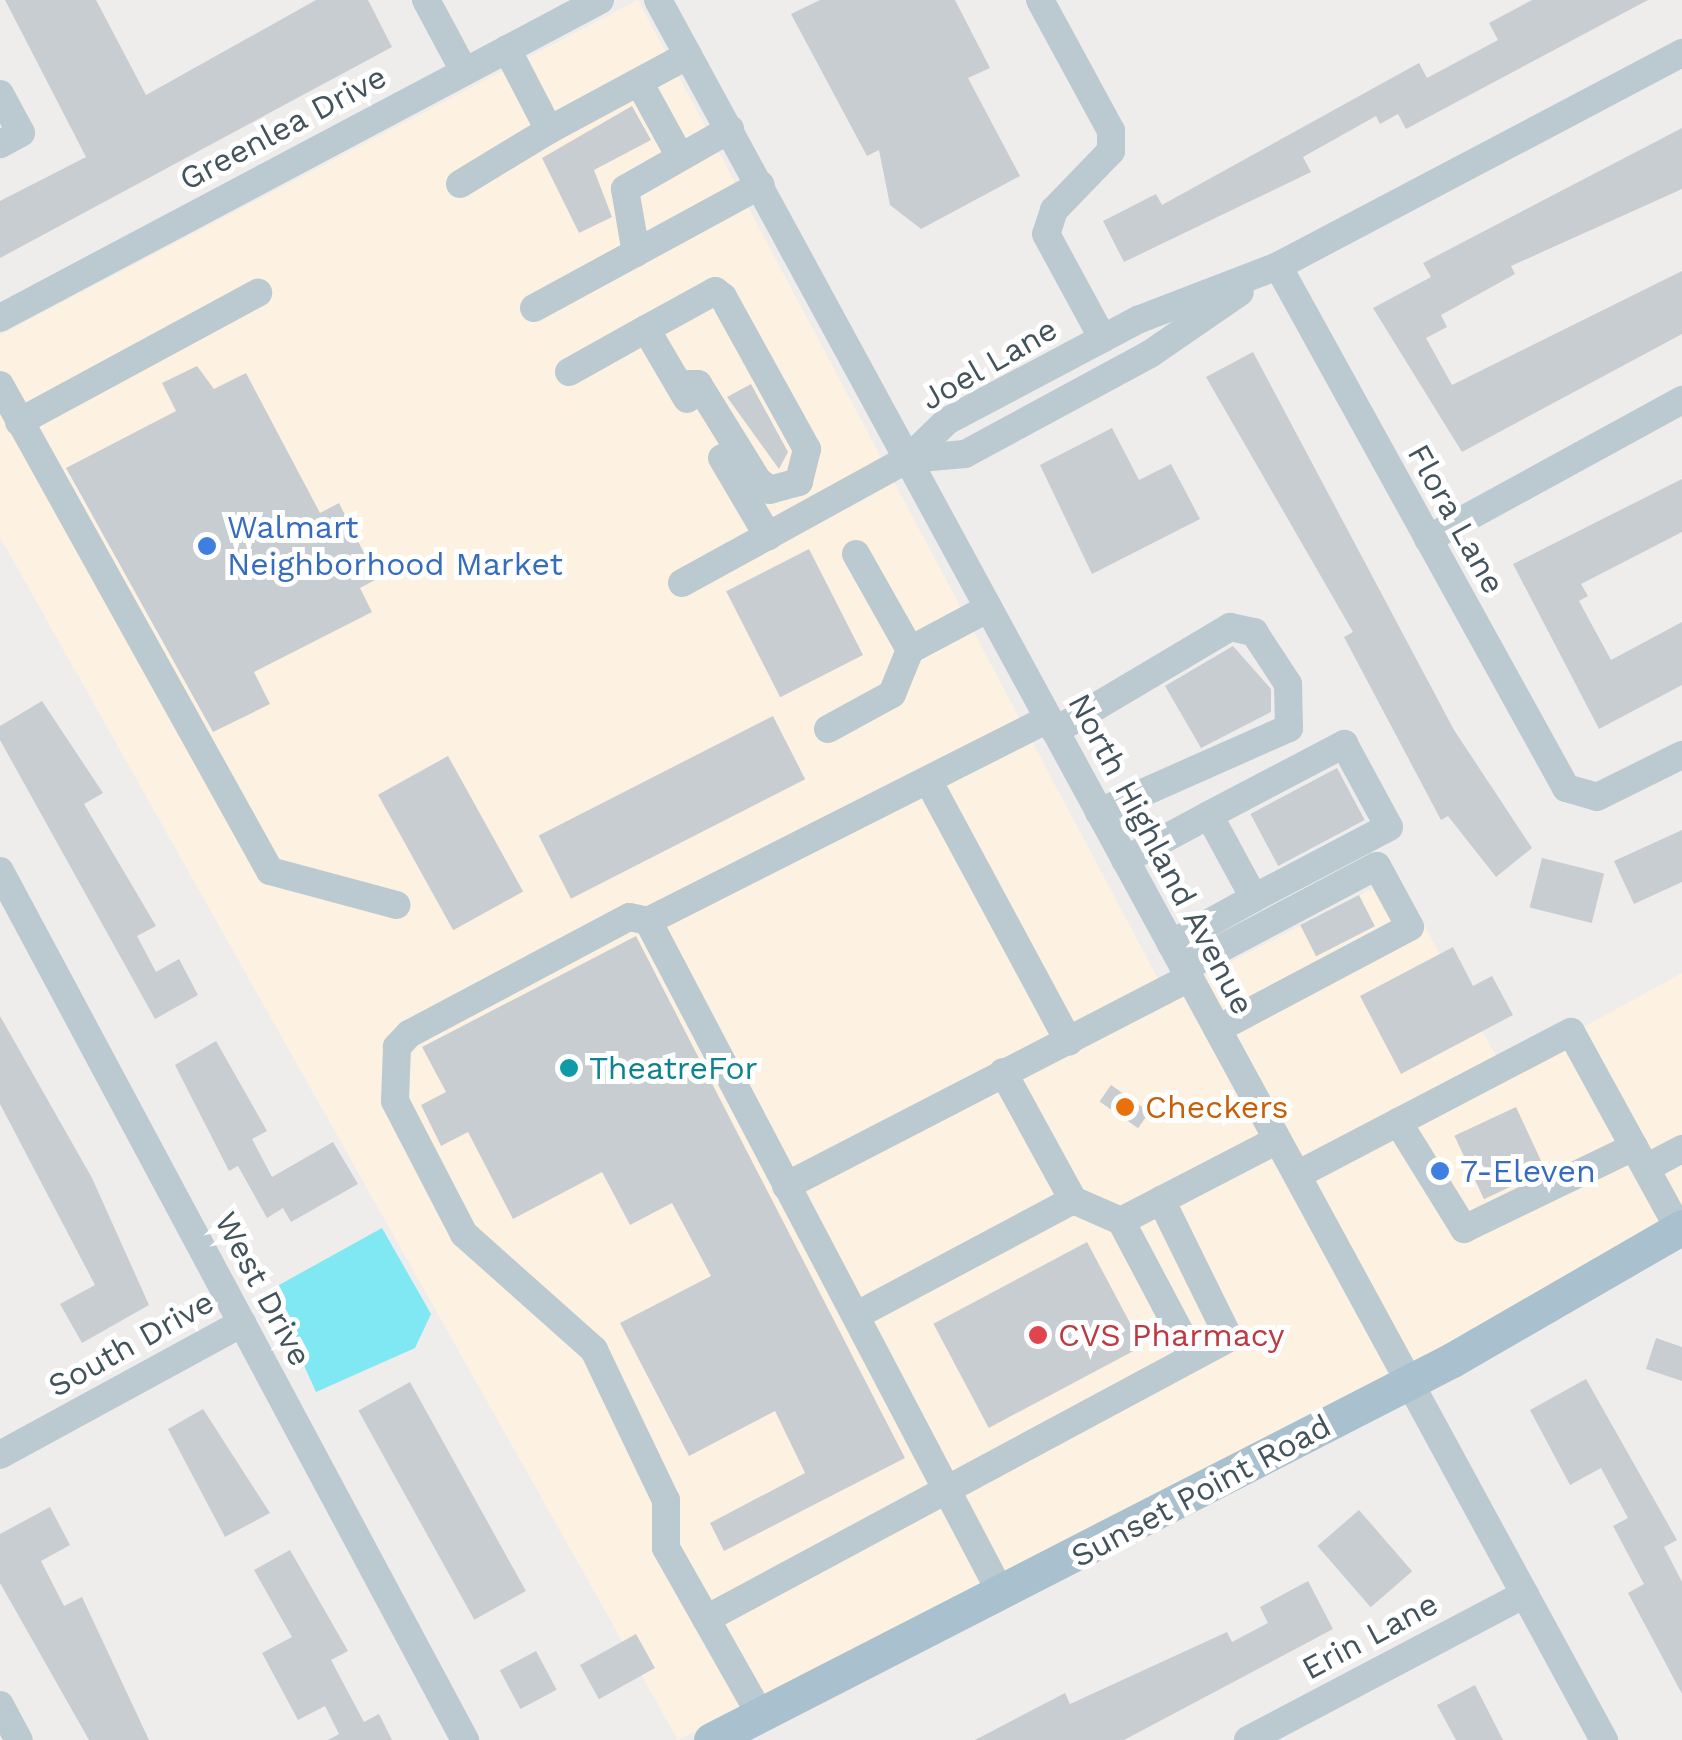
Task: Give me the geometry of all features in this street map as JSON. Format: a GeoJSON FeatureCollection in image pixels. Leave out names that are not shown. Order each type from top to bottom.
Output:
{"type":"FeatureCollection","features":[{"type":"Feature","properties":{"kind":"main road","name":"Sunset Point Road"},"geometry":{"type":"LineString","coordinates":[[711,1740],[1002,1595],[1409,1382],[1681,1228]]}},
{"type":"Feature","properties":{"kind":"street"},"geometry":{"type":"LineString","coordinates":[[426,0],[464,72]]}},
{"type":"Feature","properties":{"kind":"street","name":"Greenlea Drive"},"geometry":{"type":"LineString","coordinates":[[0,318],[600,0]]}},
{"type":"Feature","properties":{"kind":"street","name":"North Highland Avenue"},"geometry":{"type":"LineString","coordinates":[[658,0],[1604,1740]]}},
{"type":"Feature","properties":{"kind":"street"},"geometry":{"type":"LineString","coordinates":[[1040,0],[1111,132],[1111,151],[1054,210],[1046,234],[1102,339]]}},
{"type":"Feature","properties":{"kind":"street"},"geometry":{"type":"LineString","coordinates":[[507,49],[549,130]]}},
{"type":"Feature","properties":{"kind":"street","name":"Joel Lane"},"geometry":{"type":"LineString","coordinates":[[908,459],[947,421],[1102,339],[1278,266],[1682,53]]}},
{"type":"Feature","properties":{"kind":"street"},"geometry":{"type":"LineString","coordinates":[[460,184],[549,130],[688,55]]}},
{"type":"Feature","properties":{"kind":"street"},"geometry":{"type":"LineString","coordinates":[[639,82],[680,157]]}},
{"type":"Feature","properties":{"kind":"street"},"geometry":{"type":"LineString","coordinates":[[0,94],[21,133],[0,144]]}},
{"type":"Feature","properties":{"kind":"street"},"geometry":{"type":"LineString","coordinates":[[636,253],[625,189],[730,129]]}},
{"type":"Feature","properties":{"kind":"street"},"geometry":{"type":"LineString","coordinates":[[534,308],[761,186]]}},
{"type":"Feature","properties":{"kind":"street","name":"Joel Lane"},"geometry":{"type":"LineString","coordinates":[[908,459],[965,454],[1150,354],[1278,266]]}},
{"type":"Feature","properties":{"kind":"street","name":"Flora Lane"},"geometry":{"type":"LineString","coordinates":[[1278,266],[1555,774],[1582,796],[1615,791],[1682,756]]}},
{"type":"Feature","properties":{"kind":"street"},"geometry":{"type":"LineString","coordinates":[[569,372],[716,291],[806,450],[799,482],[770,490],[758,481],[698,384],[678,384]]}},
{"type":"Feature","properties":{"kind":"street"},"geometry":{"type":"LineString","coordinates":[[20,422],[258,293]]}},
{"type":"Feature","properties":{"kind":"street"},"geometry":{"type":"LineString","coordinates":[[646,330],[768,536]]}},
{"type":"Feature","properties":{"kind":"street"},"geometry":{"type":"LineString","coordinates":[[0,385],[270,871],[397,905]]}},
{"type":"Feature","properties":{"kind":"street"},"geometry":{"type":"LineString","coordinates":[[1428,540],[1682,400]]}},
{"type":"Feature","properties":{"kind":"street"},"geometry":{"type":"LineString","coordinates":[[682,583],[908,459]]}},
{"type":"Feature","properties":{"kind":"street"},"geometry":{"type":"LineString","coordinates":[[856,554],[910,650]]}},
{"type":"Feature","properties":{"kind":"street"},"geometry":{"type":"LineString","coordinates":[[828,729],[892,694],[910,650],[988,608]]}},
{"type":"Feature","properties":{"kind":"street"},"geometry":{"type":"LineString","coordinates":[[760,1714],[666,1548],[666,1500],[594,1350],[464,1234],[395,1100],[394,1066],[410,1034],[629,916],[648,921],[1052,725],[1230,628],[1254,632],[1288,684],[1289,728],[1099,812]]}},
{"type":"Feature","properties":{"kind":"street"},"geometry":{"type":"LineString","coordinates":[[786,1186],[1069,1042],[1181,964],[1254,898],[1389,827],[1344,744],[1125,860]]}},
{"type":"Feature","properties":{"kind":"street"},"geometry":{"type":"LineString","coordinates":[[930,782],[1069,1042]]}},
{"type":"Feature","properties":{"kind":"street"},"geometry":{"type":"LineString","coordinates":[[1209,815],[1254,898]]}},
{"type":"Feature","properties":{"kind":"street"},"geometry":{"type":"LineString","coordinates":[[1181,964],[1378,866],[1410,927],[1217,1030]]}},
{"type":"Feature","properties":{"kind":"street","name":"West Drive"},"geometry":{"type":"LineString","coordinates":[[0,871],[465,1740]]}},
{"type":"Feature","properties":{"kind":"street"},"geometry":{"type":"LineString","coordinates":[[648,921],[786,1186],[952,1486],[1002,1595]]}},
{"type":"Feature","properties":{"kind":"street"},"geometry":{"type":"LineString","coordinates":[[1296,1175],[1571,1032],[1681,1228]]}},
{"type":"Feature","properties":{"kind":"street"},"geometry":{"type":"LineString","coordinates":[[1004,1072],[1073,1200],[1121,1221],[1193,1358]]}},
{"type":"Feature","properties":{"kind":"street"},"geometry":{"type":"LineString","coordinates":[[1398,1122],[1464,1229],[1640,1158],[1682,1149]]}},
{"type":"Feature","properties":{"kind":"street"},"geometry":{"type":"LineString","coordinates":[[1121,1221],[1276,1140]]}},
{"type":"Feature","properties":{"kind":"street"},"geometry":{"type":"LineString","coordinates":[[856,1315],[1073,1200]]}},
{"type":"Feature","properties":{"kind":"street"},"geometry":{"type":"LineString","coordinates":[[706,1618],[1230,1338],[1162,1200]]}},
{"type":"Feature","properties":{"kind":"street","name":"South Drive"},"geometry":{"type":"LineString","coordinates":[[0,1455],[242,1323]]}},
{"type":"Feature","properties":{"kind":"street","name":"Erin Lane"},"geometry":{"type":"LineString","coordinates":[[1248,1740],[1525,1594]]}},
{"type":"Feature","properties":{"kind":"street"},"geometry":{"type":"LineString","coordinates":[[0,1705],[18,1740]]}},
{"type":"Feature","properties":{"kind":"shaded area"},"geometry":{"type":"Polygon","coordinates":[[[638,0],[1166,994],[1179,988],[1390,1375],[678,1740],[0,537],[0,335],[638,0]]]}},
{"type":"Feature","properties":{"kind":"shaded area"},"geometry":{"type":"Polygon","coordinates":[[[1397,876],[1504,1071],[1682,973],[1682,1210],[1414,1363],[1203,976],[1397,876]]]}},
{"type":"Feature","properties":{"kind":"water"},"geometry":{"type":"Polygon","coordinates":[[[382,1228],[431,1314],[415,1348],[316,1392],[270,1290],[382,1228]]]}},
{"type":"Feature","properties":{"kind":"building"},"geometry":{"type":"Polygon","coordinates":[[[5,0],[96,0],[146,95],[316,0],[368,0],[392,47],[0,258],[0,201],[86,157],[5,0]]]}},
{"type":"Feature","properties":{"kind":"building"},"geometry":{"type":"Polygon","coordinates":[[[820,0],[955,0],[990,68],[968,78],[1020,176],[921,229],[890,205],[879,150],[867,156],[791,14],[820,0]]]}},
{"type":"Feature","properties":{"kind":"building"},"geometry":{"type":"Polygon","coordinates":[[[1532,0],[1648,0],[1406,129],[1398,114],[1380,124],[1376,116],[1303,157],[1311,172],[1124,262],[1103,221],[1156,194],[1162,205],[1419,63],[1427,78],[1498,40],[1489,23],[1532,0]]]}},
{"type":"Feature","properties":{"kind":"building"},"geometry":{"type":"Polygon","coordinates":[[[632,106],[651,140],[594,170],[612,217],[579,233],[542,158],[632,106]]]}},
{"type":"Feature","properties":{"kind":"building"},"geometry":{"type":"Polygon","coordinates":[[[1682,128],[1682,189],[1511,266],[1515,274],[1441,315],[1447,327],[1426,338],[1452,385],[1682,271],[1682,334],[1462,452],[1373,308],[1431,277],[1423,263],[1682,128]]]}},
{"type":"Feature","properties":{"kind":"building"},"geometry":{"type":"Polygon","coordinates":[[[1253,352],[1454,730],[1532,848],[1496,877],[1448,816],[1441,820],[1344,637],[1353,632],[1206,377],[1253,352]]]}},
{"type":"Feature","properties":{"kind":"building"},"geometry":{"type":"Polygon","coordinates":[[[197,366],[214,389],[246,373],[320,513],[339,503],[377,579],[360,588],[372,612],[254,672],[270,704],[213,732],[66,468],[176,411],[162,383],[197,366]]]}},
{"type":"Feature","properties":{"kind":"building"},"geometry":{"type":"Polygon","coordinates":[[[751,384],[788,452],[779,469],[727,397],[751,384]]]}},
{"type":"Feature","properties":{"kind":"building"},"geometry":{"type":"Polygon","coordinates":[[[1112,428],[1139,480],[1171,464],[1200,519],[1092,574],[1040,465],[1112,428]]]}},
{"type":"Feature","properties":{"kind":"building"},"geometry":{"type":"Polygon","coordinates":[[[1682,479],[1682,532],[1581,584],[1588,596],[1579,601],[1611,660],[1682,622],[1682,685],[1599,729],[1513,564],[1682,479]]]}},
{"type":"Feature","properties":{"kind":"building"},"geometry":{"type":"Polygon","coordinates":[[[809,549],[863,655],[780,697],[726,591],[809,549]]]}},
{"type":"Feature","properties":{"kind":"building"},"geometry":{"type":"Polygon","coordinates":[[[1233,646],[1271,689],[1271,712],[1201,748],[1165,686],[1233,646]]]}},
{"type":"Feature","properties":{"kind":"building"},"geometry":{"type":"Polygon","coordinates":[[[42,701],[103,793],[84,804],[156,926],[137,936],[156,972],[179,959],[198,995],[155,1019],[0,740],[0,726],[42,701]]]}},
{"type":"Feature","properties":{"kind":"building"},"geometry":{"type":"Polygon","coordinates":[[[773,716],[805,779],[571,899],[539,835],[773,716]]]}},
{"type":"Feature","properties":{"kind":"building"},"geometry":{"type":"Polygon","coordinates":[[[448,756],[523,892],[453,930],[378,795],[448,756]]]}},
{"type":"Feature","properties":{"kind":"building"},"geometry":{"type":"Polygon","coordinates":[[[1337,768],[1365,820],[1278,866],[1250,814],[1337,768]]]}},
{"type":"Feature","properties":{"kind":"building"},"geometry":{"type":"Polygon","coordinates":[[[1682,830],[1682,882],[1634,904],[1614,861],[1682,830]]]}},
{"type":"Feature","properties":{"kind":"building"},"geometry":{"type":"Polygon","coordinates":[[[1542,858],[1604,873],[1592,923],[1530,907],[1542,858]]]}},
{"type":"Feature","properties":{"kind":"building"},"geometry":{"type":"Polygon","coordinates":[[[1359,895],[1375,926],[1316,956],[1300,925],[1359,895]]]}},
{"type":"Feature","properties":{"kind":"building"},"geometry":{"type":"Polygon","coordinates":[[[636,936],[905,1458],[724,1551],[710,1523],[805,1473],[775,1411],[689,1456],[620,1323],[711,1276],[672,1203],[630,1225],[602,1172],[513,1219],[468,1132],[441,1146],[421,1105],[446,1092],[422,1047],[636,936]]]}},
{"type":"Feature","properties":{"kind":"building"},"geometry":{"type":"Polygon","coordinates":[[[1453,947],[1473,986],[1492,976],[1513,1015],[1401,1074],[1360,996],[1453,947]]]}},
{"type":"Feature","properties":{"kind":"building"},"geometry":{"type":"Polygon","coordinates":[[[0,1016],[92,1178],[149,1305],[82,1343],[60,1304],[95,1285],[0,1104],[0,1016]]]}},
{"type":"Feature","properties":{"kind":"building"},"geometry":{"type":"Polygon","coordinates":[[[216,1041],[267,1131],[252,1139],[272,1177],[333,1142],[358,1184],[291,1222],[283,1208],[267,1218],[238,1166],[229,1171],[175,1065],[216,1041]]]}},
{"type":"Feature","properties":{"kind":"building","name":"Checkers"},"geometry":{"type":"Polygon","coordinates":[[[1111,1085],[1150,1112],[1138,1128],[1100,1101],[1111,1085]]]}},
{"type":"Feature","properties":{"kind":"building"},"geometry":{"type":"Polygon","coordinates":[[[1516,1107],[1546,1170],[1484,1199],[1454,1136],[1516,1107]]]}},
{"type":"Feature","properties":{"kind":"building","name":"CVS Pharmacy"},"geometry":{"type":"Polygon","coordinates":[[[1087,1242],[1142,1346],[989,1428],[933,1324],[1087,1242]]]}},
{"type":"Feature","properties":{"kind":"building"},"geometry":{"type":"Polygon","coordinates":[[[1656,1338],[1682,1347],[1682,1381],[1646,1369],[1656,1338]]]}},
{"type":"Feature","properties":{"kind":"building"},"geometry":{"type":"Polygon","coordinates":[[[1586,1379],[1677,1540],[1664,1547],[1682,1582],[1682,1694],[1628,1593],[1644,1584],[1613,1526],[1628,1518],[1601,1468],[1570,1485],[1530,1410],[1586,1379]]]}},
{"type":"Feature","properties":{"kind":"building"},"geometry":{"type":"Polygon","coordinates":[[[410,1382],[526,1591],[474,1620],[358,1411],[410,1382]]]}},
{"type":"Feature","properties":{"kind":"building"},"geometry":{"type":"Polygon","coordinates":[[[203,1409],[270,1513],[225,1537],[168,1429],[203,1409]]]}},
{"type":"Feature","properties":{"kind":"building"},"geometry":{"type":"Polygon","coordinates":[[[50,1507],[70,1545],[41,1561],[64,1606],[82,1597],[149,1740],[89,1740],[0,1583],[0,1534],[50,1507]]]}},
{"type":"Feature","properties":{"kind":"building"},"geometry":{"type":"Polygon","coordinates":[[[1359,1510],[1412,1571],[1371,1607],[1317,1546],[1359,1510]]]}},
{"type":"Feature","properties":{"kind":"building"},"geometry":{"type":"Polygon","coordinates":[[[290,1550],[348,1651],[331,1660],[364,1722],[379,1714],[392,1740],[328,1740],[339,1734],[325,1706],[298,1720],[262,1653],[292,1637],[254,1570],[290,1550]]]}},
{"type":"Feature","properties":{"kind":"building"},"geometry":{"type":"Polygon","coordinates":[[[1308,1581],[1333,1629],[1124,1740],[975,1740],[1065,1693],[1070,1704],[1227,1632],[1232,1642],[1268,1623],[1260,1607],[1308,1581]]]}},
{"type":"Feature","properties":{"kind":"building"},"geometry":{"type":"Polygon","coordinates":[[[636,1634],[655,1668],[599,1699],[580,1665],[636,1634]]]}},
{"type":"Feature","properties":{"kind":"building"},"geometry":{"type":"Polygon","coordinates":[[[536,1651],[557,1690],[520,1709],[500,1670],[536,1651]]]}},
{"type":"Feature","properties":{"kind":"building"},"geometry":{"type":"Polygon","coordinates":[[[1475,1685],[1503,1740],[1456,1740],[1437,1705],[1475,1685]]]}},
{"type":"Feature","properties":{"kind":"place","name":"Walmart Neighborhood Market"},"geometry":{"type":"Point","coordinates":[207,546]}},
{"type":"Feature","properties":{"kind":"place","name":"TheatreFor"},"geometry":{"type":"Point","coordinates":[569,1068]}},
{"type":"Feature","properties":{"kind":"place","name":"Checkers"},"geometry":{"type":"Point","coordinates":[1125,1107]}},
{"type":"Feature","properties":{"kind":"place","name":"7-Eleven"},"geometry":{"type":"Point","coordinates":[1440,1171]}},
{"type":"Feature","properties":{"kind":"place","name":"CVS Pharmacy"},"geometry":{"type":"Point","coordinates":[1038,1335]}}]}
